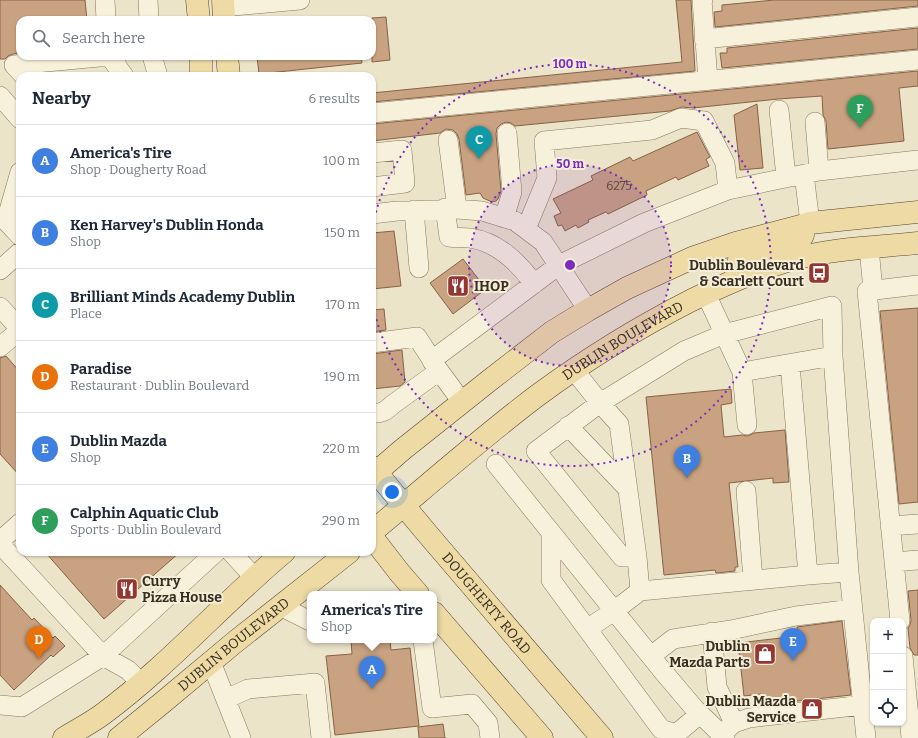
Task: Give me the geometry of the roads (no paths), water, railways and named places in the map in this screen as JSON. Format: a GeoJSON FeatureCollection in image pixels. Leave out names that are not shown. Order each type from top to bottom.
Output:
{"type":"FeatureCollection","features":[{"type":"Feature","properties":{"kind":"main road"},"geometry":{"type":"LineString","coordinates":[[197,0],[199,16]]}},
{"type":"Feature","properties":{"kind":"main road"},"geometry":{"type":"LineString","coordinates":[[201,60],[201,72]]}},
{"type":"Feature","properties":{"kind":"main road"},"geometry":{"type":"LineString","coordinates":[[227,60],[229,72]]}},
{"type":"Feature","properties":{"kind":"main road"},"geometry":{"type":"LineString","coordinates":[[376,470],[552,332],[627,288],[692,258],[736,243],[810,223],[918,212]]}},
{"type":"Feature","properties":{"kind":"main road"},"geometry":{"type":"LineString","coordinates":[[735,280],[740,260],[800,240],[810,223]]}},
{"type":"Feature","properties":{"kind":"main road","name":"DUBLIN BOULEVARD"},"geometry":{"type":"LineString","coordinates":[[376,529],[538,395],[602,351],[672,310],[735,280],[799,258],[837,251],[918,243]]}},
{"type":"Feature","properties":{"kind":"main road","name":"DOUGHERTY ROAD"},"geometry":{"type":"LineString","coordinates":[[376,474],[404,505],[602,738]]}},
{"type":"Feature","properties":{"kind":"main road"},"geometry":{"type":"LineString","coordinates":[[376,542],[416,591]]}},
{"type":"Feature","properties":{"kind":"main road"},"geometry":{"type":"LineString","coordinates":[[64,738],[101,716],[142,684],[254,577],[279,556]]}},
{"type":"Feature","properties":{"kind":"main road","name":"DUBLIN BOULEVARD"},"geometry":{"type":"LineString","coordinates":[[119,738],[280,606],[344,556]]}},
{"type":"Feature","properties":{"kind":"main road"},"geometry":{"type":"LineString","coordinates":[[437,621],[542,738]]}},
{"type":"Feature","properties":{"kind":"street"},"geometry":{"type":"LineString","coordinates":[[105,0],[106,16]]}},
{"type":"Feature","properties":{"kind":"street"},"geometry":{"type":"LineString","coordinates":[[148,0],[149,16]]}},
{"type":"Feature","properties":{"kind":"street"},"geometry":{"type":"LineString","coordinates":[[222,7],[300,0]]}},
{"type":"Feature","properties":{"kind":"street"},"geometry":{"type":"LineString","coordinates":[[703,0],[704,39],[708,80]]}},
{"type":"Feature","properties":{"kind":"street"},"geometry":{"type":"LineString","coordinates":[[704,39],[918,17]]}},
{"type":"Feature","properties":{"kind":"street"},"geometry":{"type":"LineString","coordinates":[[13,68],[79,60]]}},
{"type":"Feature","properties":{"kind":"street"},"geometry":{"type":"LineString","coordinates":[[114,60],[122,72]]}},
{"type":"Feature","properties":{"kind":"street"},"geometry":{"type":"LineString","coordinates":[[153,60],[157,72]]}},
{"type":"Feature","properties":{"kind":"street"},"geometry":{"type":"LineString","coordinates":[[376,113],[918,60]]}},
{"type":"Feature","properties":{"kind":"street"},"geometry":{"type":"LineString","coordinates":[[0,96],[16,114]]}},
{"type":"Feature","properties":{"kind":"street"},"geometry":{"type":"LineString","coordinates":[[779,110],[803,174],[810,223]]}},
{"type":"Feature","properties":{"kind":"street"},"geometry":{"type":"LineString","coordinates":[[526,229],[547,178],[544,141],[652,130],[681,118],[704,121],[725,163],[728,190]]}},
{"type":"Feature","properties":{"kind":"street"},"geometry":{"type":"LineString","coordinates":[[803,174],[815,122]]}},
{"type":"Feature","properties":{"kind":"street"},"geometry":{"type":"LineString","coordinates":[[504,218],[512,192],[507,133]]}},
{"type":"Feature","properties":{"kind":"street"},"geometry":{"type":"LineString","coordinates":[[448,140],[451,209],[448,237],[472,238],[493,245],[511,257],[534,284]]}},
{"type":"Feature","properties":{"kind":"street"},"geometry":{"type":"LineString","coordinates":[[376,153],[402,150],[405,183],[376,187]]}},
{"type":"Feature","properties":{"kind":"street"},"geometry":{"type":"LineString","coordinates":[[376,413],[388,410],[436,365],[559,265],[644,222],[728,190],[803,174],[918,160]]}},
{"type":"Feature","properties":{"kind":"street"},"geometry":{"type":"LineString","coordinates":[[16,186],[6,221],[16,232]]}},
{"type":"Feature","properties":{"kind":"street"},"geometry":{"type":"LineString","coordinates":[[376,214],[414,210],[451,209],[482,211],[515,222],[543,242],[588,310]]}},
{"type":"Feature","properties":{"kind":"street"},"geometry":{"type":"LineString","coordinates":[[414,210],[419,268]]}},
{"type":"Feature","properties":{"kind":"street"},"geometry":{"type":"LineString","coordinates":[[869,248],[873,290]]}},
{"type":"Feature","properties":{"kind":"street"},"geometry":{"type":"LineString","coordinates":[[0,270],[16,256]]}},
{"type":"Feature","properties":{"kind":"street"},"geometry":{"type":"LineString","coordinates":[[900,618],[866,291],[918,285]]}},
{"type":"Feature","properties":{"kind":"street"},"geometry":{"type":"LineString","coordinates":[[706,294],[742,372],[748,425]]}},
{"type":"Feature","properties":{"kind":"street"},"geometry":{"type":"LineString","coordinates":[[637,557],[622,557],[536,451],[600,402],[684,351],[724,334],[832,306],[833,356],[849,572],[866,738]]}},
{"type":"Feature","properties":{"kind":"street"},"geometry":{"type":"LineString","coordinates":[[0,307],[16,325]]}},
{"type":"Feature","properties":{"kind":"street"},"geometry":{"type":"LineString","coordinates":[[0,347],[16,333]]}},
{"type":"Feature","properties":{"kind":"street"},"geometry":{"type":"LineString","coordinates":[[376,342],[417,337],[462,402]]}},
{"type":"Feature","properties":{"kind":"street"},"geometry":{"type":"LineString","coordinates":[[742,372],[833,356]]}},
{"type":"Feature","properties":{"kind":"street"},"geometry":{"type":"LineString","coordinates":[[790,364],[808,575]]}},
{"type":"Feature","properties":{"kind":"street"},"geometry":{"type":"LineString","coordinates":[[574,370],[619,424],[637,557],[640,591]]}},
{"type":"Feature","properties":{"kind":"street"},"geometry":{"type":"LineString","coordinates":[[568,426],[628,489]]}},
{"type":"Feature","properties":{"kind":"street"},"geometry":{"type":"LineString","coordinates":[[496,464],[614,611],[700,714],[727,732]]}},
{"type":"Feature","properties":{"kind":"street"},"geometry":{"type":"LineString","coordinates":[[746,491],[753,580]]}},
{"type":"Feature","properties":{"kind":"street"},"geometry":{"type":"LineString","coordinates":[[890,526],[918,524]]}},
{"type":"Feature","properties":{"kind":"street"},"geometry":{"type":"LineString","coordinates":[[0,541],[16,527]]}},
{"type":"Feature","properties":{"kind":"street"},"geometry":{"type":"LineString","coordinates":[[551,532],[551,580],[661,729],[676,734],[700,714]]}},
{"type":"Feature","properties":{"kind":"street"},"geometry":{"type":"LineString","coordinates":[[0,544],[103,656],[128,670],[142,684]]}},
{"type":"Feature","properties":{"kind":"street"},"geometry":{"type":"LineString","coordinates":[[0,706],[22,707],[103,656],[221,556]]}},
{"type":"Feature","properties":{"kind":"street"},"geometry":{"type":"LineString","coordinates":[[229,556],[254,577]]}},
{"type":"Feature","properties":{"kind":"street"},"geometry":{"type":"LineString","coordinates":[[894,562],[918,560]]}},
{"type":"Feature","properties":{"kind":"street"},"geometry":{"type":"LineString","coordinates":[[587,629],[640,591],[849,572]]}},
{"type":"Feature","properties":{"kind":"street"},"geometry":{"type":"LineString","coordinates":[[280,606],[307,620]]}},
{"type":"Feature","properties":{"kind":"street"},"geometry":{"type":"LineString","coordinates":[[651,656],[673,639],[731,630],[796,616],[853,609]]}},
{"type":"Feature","properties":{"kind":"street"},"geometry":{"type":"LineString","coordinates":[[712,632],[717,688],[727,732]]}},
{"type":"Feature","properties":{"kind":"street"},"geometry":{"type":"LineString","coordinates":[[423,643],[432,708],[472,704],[488,724],[490,738]]}},
{"type":"Feature","properties":{"kind":"street"},"geometry":{"type":"LineString","coordinates":[[211,662],[241,738]]}},
{"type":"Feature","properties":{"kind":"street"},"geometry":{"type":"LineString","coordinates":[[906,671],[913,706],[911,738]]}},
{"type":"Feature","properties":{"kind":"street"},"geometry":{"type":"LineString","coordinates":[[226,699],[248,688],[315,683],[321,738]]}},
{"type":"Feature","properties":{"kind":"street"},"geometry":{"type":"LineString","coordinates":[[727,732],[749,718],[863,705]]}},
{"type":"Feature","properties":{"kind":"place","name":"Calphin Aquatic Club"},"geometry":{"type":"Point","coordinates":[860,128]}},
{"type":"Feature","properties":{"kind":"place","name":"Brilliant Minds Academy Dublin"},"geometry":{"type":"Point","coordinates":[479,159]}},
{"type":"Feature","properties":{"kind":"place","name":"Dublin Boulevard & Scarlett Court"},"geometry":{"type":"Point","coordinates":[819,273]}},
{"type":"Feature","properties":{"kind":"place","name":"IHOP"},"geometry":{"type":"Point","coordinates":[458,286]}},
{"type":"Feature","properties":{"kind":"place","name":"Ken Harvey's Dublin Honda"},"geometry":{"type":"Point","coordinates":[687,478]}},
{"type":"Feature","properties":{"kind":"place","name":"Curry Pizza House"},"geometry":{"type":"Point","coordinates":[127,589]}},
{"type":"Feature","properties":{"kind":"place","name":"Dublin Mazda Parts"},"geometry":{"type":"Point","coordinates":[765,654]}},
{"type":"Feature","properties":{"kind":"place","name":"Paradise"},"geometry":{"type":"Point","coordinates":[39,659]}},
{"type":"Feature","properties":{"kind":"place","name":"Dublin Mazda"},"geometry":{"type":"Point","coordinates":[793,661]}},
{"type":"Feature","properties":{"kind":"place","name":"America's Tire"},"geometry":{"type":"Point","coordinates":[372,689]}},
{"type":"Feature","properties":{"kind":"place","name":"Dublin Mazda Service"},"geometry":{"type":"Point","coordinates":[812,709]}}]}
